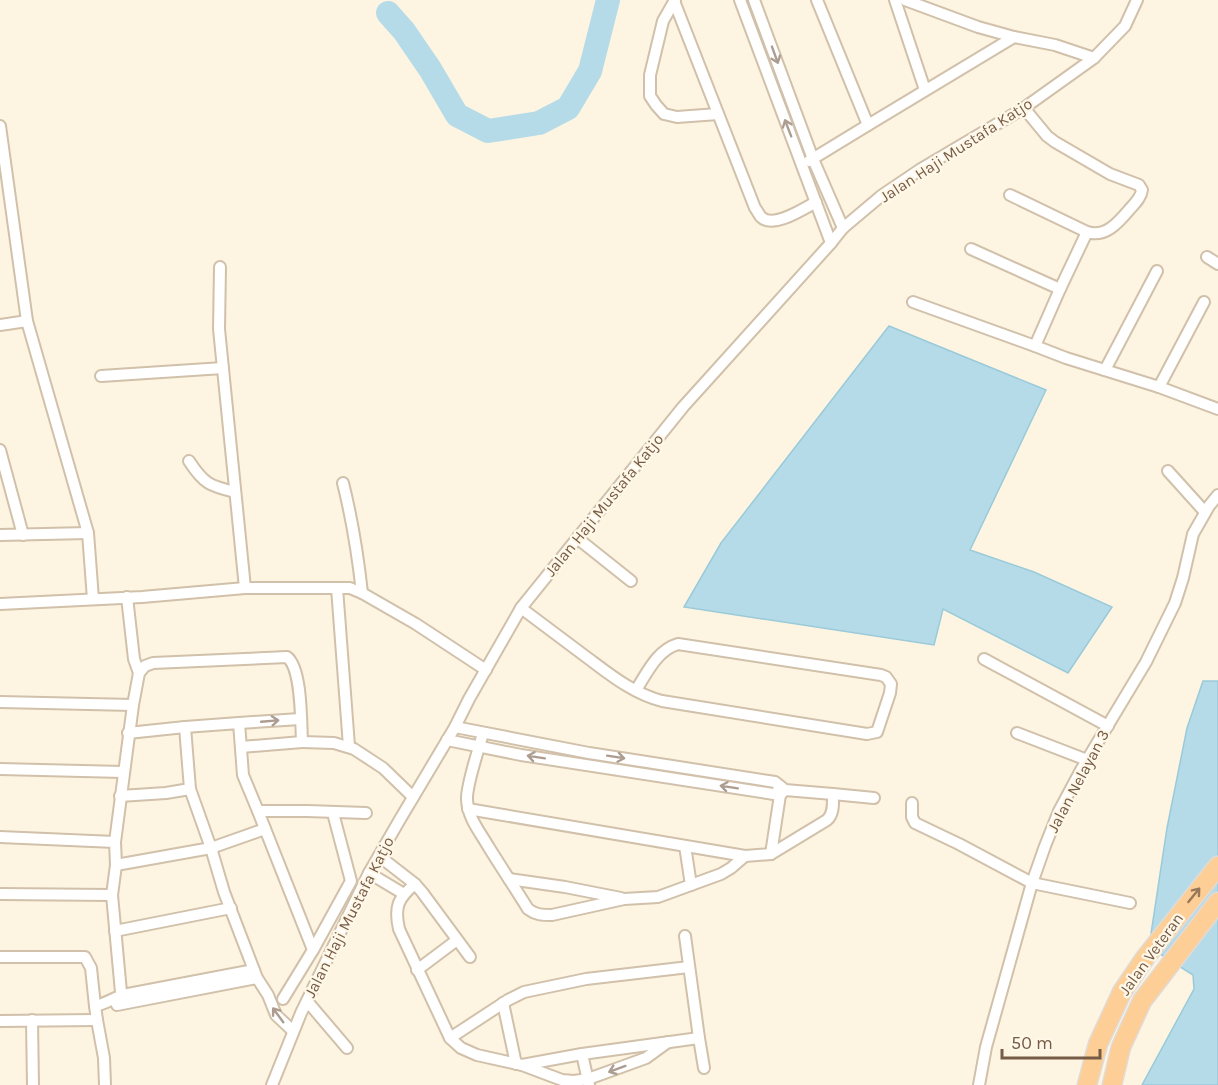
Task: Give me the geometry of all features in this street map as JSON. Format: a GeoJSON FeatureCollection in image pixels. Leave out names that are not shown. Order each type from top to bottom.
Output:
{"type":"FeatureCollection","features":[{"type":"Feature","properties":{"kind":"highway","name":"Jalan Veteran"},"geometry":{"type":"LineString","coordinates":[[1088,1085],[1098,1044],[1122,992],[1145,957],[1218,866]]}},
{"type":"Feature","properties":{"kind":"highway","name":"Jalan Veteran"},"geometry":{"type":"LineString","coordinates":[[1113,1085],[1121,1047],[1142,1001],[1218,902]]}},
{"type":"Feature","properties":{"kind":"street"},"geometry":{"type":"LineString","coordinates":[[675,0],[760,216],[765,220],[777,221],[816,202]]}},
{"type":"Feature","properties":{"kind":"street"},"geometry":{"type":"LineString","coordinates":[[675,0],[663,21],[650,75],[650,96],[664,114],[677,117],[718,114]]}},
{"type":"Feature","properties":{"kind":"street"},"geometry":{"type":"LineString","coordinates":[[740,0],[831,243]]}},
{"type":"Feature","properties":{"kind":"street"},"geometry":{"type":"LineString","coordinates":[[754,0],[813,159],[843,228]]}},
{"type":"Feature","properties":{"kind":"street"},"geometry":{"type":"LineString","coordinates":[[817,0],[868,125]]}},
{"type":"Feature","properties":{"kind":"street"},"geometry":{"type":"LineString","coordinates":[[895,0],[925,90]]}},
{"type":"Feature","properties":{"kind":"street"},"geometry":{"type":"LineString","coordinates":[[904,0],[978,27],[1055,45],[1094,57]]}},
{"type":"Feature","properties":{"kind":"street","name":"Jalan Haji Mustafa Katjo"},"geometry":{"type":"LineString","coordinates":[[272,1085],[301,1013],[369,873],[455,728],[521,608],[683,407],[843,228],[881,196],[921,169],[1024,108],[1094,57],[1125,26],[1137,0]]}},
{"type":"Feature","properties":{"kind":"street"},"geometry":{"type":"LineString","coordinates":[[802,165],[1014,37]]}},
{"type":"Feature","properties":{"kind":"street"},"geometry":{"type":"LineString","coordinates":[[1010,195],[1087,232],[1099,234],[1117,224],[1142,193],[1141,187],[1110,174],[1055,142],[1024,108]]}},
{"type":"Feature","properties":{"kind":"street"},"geometry":{"type":"LineString","coordinates":[[0,126],[27,321],[88,533],[93,599]]}},
{"type":"Feature","properties":{"kind":"street"},"geometry":{"type":"LineString","coordinates":[[1035,346],[1087,232]]}},
{"type":"Feature","properties":{"kind":"street"},"geometry":{"type":"LineString","coordinates":[[971,249],[1060,289]]}},
{"type":"Feature","properties":{"kind":"street"},"geometry":{"type":"LineString","coordinates":[[1207,257],[1218,264]]}},
{"type":"Feature","properties":{"kind":"street"},"geometry":{"type":"LineString","coordinates":[[220,267],[219,329],[245,588]]}},
{"type":"Feature","properties":{"kind":"street"},"geometry":{"type":"LineString","coordinates":[[1105,370],[1156,271]]}},
{"type":"Feature","properties":{"kind":"street"},"geometry":{"type":"LineString","coordinates":[[913,302],[1066,358],[1159,387],[1218,409]]}},
{"type":"Feature","properties":{"kind":"street"},"geometry":{"type":"LineString","coordinates":[[1159,387],[1204,302]]}},
{"type":"Feature","properties":{"kind":"street"},"geometry":{"type":"LineString","coordinates":[[0,325],[27,321]]}},
{"type":"Feature","properties":{"kind":"street"},"geometry":{"type":"LineString","coordinates":[[101,376],[223,368]]}},
{"type":"Feature","properties":{"kind":"street"},"geometry":{"type":"LineString","coordinates":[[0,450],[23,535]]}},
{"type":"Feature","properties":{"kind":"street"},"geometry":{"type":"LineString","coordinates":[[189,461],[199,477],[213,487],[235,492]]}},
{"type":"Feature","properties":{"kind":"street"},"geometry":{"type":"LineString","coordinates":[[1168,471],[1205,513]]}},
{"type":"Feature","properties":{"kind":"street"},"geometry":{"type":"LineString","coordinates":[[343,483],[357,548],[362,593]]}},
{"type":"Feature","properties":{"kind":"street","name":"Jalan Nelayan 3"},"geometry":{"type":"LineString","coordinates":[[979,1085],[986,1047],[1032,883],[1059,811],[1146,662],[1175,603],[1193,534],[1218,495]]}},
{"type":"Feature","properties":{"kind":"street"},"geometry":{"type":"LineString","coordinates":[[0,535],[88,533]]}},
{"type":"Feature","properties":{"kind":"street"},"geometry":{"type":"LineString","coordinates":[[577,538],[631,581]]}},
{"type":"Feature","properties":{"kind":"street"},"geometry":{"type":"LineString","coordinates":[[0,604],[245,588],[350,588],[416,624],[486,670]]}},
{"type":"Feature","properties":{"kind":"street"},"geometry":{"type":"LineString","coordinates":[[337,588],[349,746]]}},
{"type":"Feature","properties":{"kind":"street"},"geometry":{"type":"LineString","coordinates":[[127,597],[134,659],[139,673]]}},
{"type":"Feature","properties":{"kind":"street"},"geometry":{"type":"LineString","coordinates":[[521,608],[613,677],[636,690],[652,699],[867,734],[877,732],[891,684],[886,677],[881,675],[678,644],[663,651],[636,690]]}},
{"type":"Feature","properties":{"kind":"street"},"geometry":{"type":"LineString","coordinates":[[121,999],[112,895],[120,796],[132,705],[139,673],[145,666],[153,663],[286,657],[290,659],[296,672],[302,742]]}},
{"type":"Feature","properties":{"kind":"street"},"geometry":{"type":"LineString","coordinates":[[984,659],[1108,726]]}},
{"type":"Feature","properties":{"kind":"street"},"geometry":{"type":"LineString","coordinates":[[0,702],[132,705]]}},
{"type":"Feature","properties":{"kind":"street"},"geometry":{"type":"LineString","coordinates":[[128,733],[300,719]]}},
{"type":"Feature","properties":{"kind":"street"},"geometry":{"type":"LineString","coordinates":[[239,723],[243,775],[313,950]]}},
{"type":"Feature","properties":{"kind":"street"},"geometry":{"type":"LineString","coordinates":[[184,727],[190,789],[224,892],[255,974],[268,995],[276,1015],[293,1031]]}},
{"type":"Feature","properties":{"kind":"street"},"geometry":{"type":"LineString","coordinates":[[455,728],[601,755],[775,782],[783,793],[771,854]]}},
{"type":"Feature","properties":{"kind":"street"},"geometry":{"type":"LineString","coordinates":[[483,733],[466,798],[468,809],[471,818],[528,909],[534,914],[541,915],[565,913],[624,898]]}},
{"type":"Feature","properties":{"kind":"street"},"geometry":{"type":"LineString","coordinates":[[1017,733],[1087,760]]}},
{"type":"Feature","properties":{"kind":"street"},"geometry":{"type":"LineString","coordinates":[[447,740],[521,755],[783,793],[874,798]]}},
{"type":"Feature","properties":{"kind":"street"},"geometry":{"type":"LineString","coordinates":[[241,747],[302,742],[349,746],[383,768],[413,797]]}},
{"type":"Feature","properties":{"kind":"street"},"geometry":{"type":"LineString","coordinates":[[0,769],[123,772]]}},
{"type":"Feature","properties":{"kind":"street"},"geometry":{"type":"LineString","coordinates":[[120,796],[190,789]]}},
{"type":"Feature","properties":{"kind":"street"},"geometry":{"type":"LineString","coordinates":[[468,809],[744,856],[771,854],[827,820],[832,811],[833,794]]}},
{"type":"Feature","properties":{"kind":"street"},"geometry":{"type":"LineString","coordinates":[[912,803],[912,817],[915,823],[1032,883],[1130,903]]}},
{"type":"Feature","properties":{"kind":"street"},"geometry":{"type":"LineString","coordinates":[[258,811],[366,813]]}},
{"type":"Feature","properties":{"kind":"street"},"geometry":{"type":"LineString","coordinates":[[283,999],[352,879],[333,813]]}},
{"type":"Feature","properties":{"kind":"street"},"geometry":{"type":"LineString","coordinates":[[116,865],[211,848],[265,829]]}},
{"type":"Feature","properties":{"kind":"street"},"geometry":{"type":"LineString","coordinates":[[0,837],[115,842]]}},
{"type":"Feature","properties":{"kind":"street"},"geometry":{"type":"LineString","coordinates":[[685,846],[691,885]]}},
{"type":"Feature","properties":{"kind":"street"},"geometry":{"type":"LineString","coordinates":[[379,856],[415,884],[470,957]]}},
{"type":"Feature","properties":{"kind":"street"},"geometry":{"type":"LineString","coordinates":[[509,879],[624,898],[658,897],[721,874],[744,856]]}},
{"type":"Feature","properties":{"kind":"street"},"geometry":{"type":"LineString","coordinates":[[369,873],[404,894]]}},
{"type":"Feature","properties":{"kind":"street"},"geometry":{"type":"LineString","coordinates":[[415,884],[399,901],[397,911],[399,929],[450,1038],[461,1048],[562,1080],[589,1082],[646,1058],[668,1042]]}},
{"type":"Feature","properties":{"kind":"street"},"geometry":{"type":"LineString","coordinates":[[0,894],[112,895]]}},
{"type":"Feature","properties":{"kind":"street"},"geometry":{"type":"LineString","coordinates":[[115,931],[231,908]]}},
{"type":"Feature","properties":{"kind":"street"},"geometry":{"type":"LineString","coordinates":[[685,936],[704,1068]]}},
{"type":"Feature","properties":{"kind":"street"},"geometry":{"type":"LineString","coordinates":[[417,970],[458,940]]}},
{"type":"Feature","properties":{"kind":"street"},"geometry":{"type":"LineString","coordinates":[[0,957],[85,957],[91,968],[104,1058],[105,1085]]}},
{"type":"Feature","properties":{"kind":"street"},"geometry":{"type":"LineString","coordinates":[[450,1038],[524,992],[586,980],[689,967]]}},
{"type":"Feature","properties":{"kind":"street"},"geometry":{"type":"LineString","coordinates":[[95,1006],[108,1003],[116,1005],[121,999],[255,974]]}},
{"type":"Feature","properties":{"kind":"street"},"geometry":{"type":"LineString","coordinates":[[268,995],[283,999],[301,1013]]}},
{"type":"Feature","properties":{"kind":"street"},"geometry":{"type":"LineString","coordinates":[[307,1001],[347,1048]]}},
{"type":"Feature","properties":{"kind":"street"},"geometry":{"type":"LineString","coordinates":[[503,1003],[519,1065]]}},
{"type":"Feature","properties":{"kind":"street"},"geometry":{"type":"LineString","coordinates":[[32,1020],[33,1085]]}},
{"type":"Feature","properties":{"kind":"street"},"geometry":{"type":"LineString","coordinates":[[0,1021],[97,1020]]}},
{"type":"Feature","properties":{"kind":"street"},"geometry":{"type":"LineString","coordinates":[[519,1065],[699,1038]]}},
{"type":"Feature","properties":{"kind":"street"},"geometry":{"type":"LineString","coordinates":[[582,1054],[589,1082]]}},
{"type":"Feature","properties":{"kind":"water"},"geometry":{"type":"Polygon","coordinates":[[[889,326],[1046,390],[970,550],[1034,572],[1112,607],[1068,673],[943,609],[934,645],[684,607],[721,543],[889,326]]]}},
{"type":"Feature","properties":{"kind":"water"},"geometry":{"type":"Polygon","coordinates":[[[1203,681],[1218,681],[1218,1085],[1142,1085],[1194,989],[1193,975],[1149,947],[1167,828],[1187,728],[1203,681]]]}},
{"type":"Feature","properties":{"kind":"waterway"},"geometry":{"type":"LineString","coordinates":[[388,13],[404,31],[430,69],[457,115],[488,131],[539,123],[568,108],[590,71],[608,0]]}}]}
